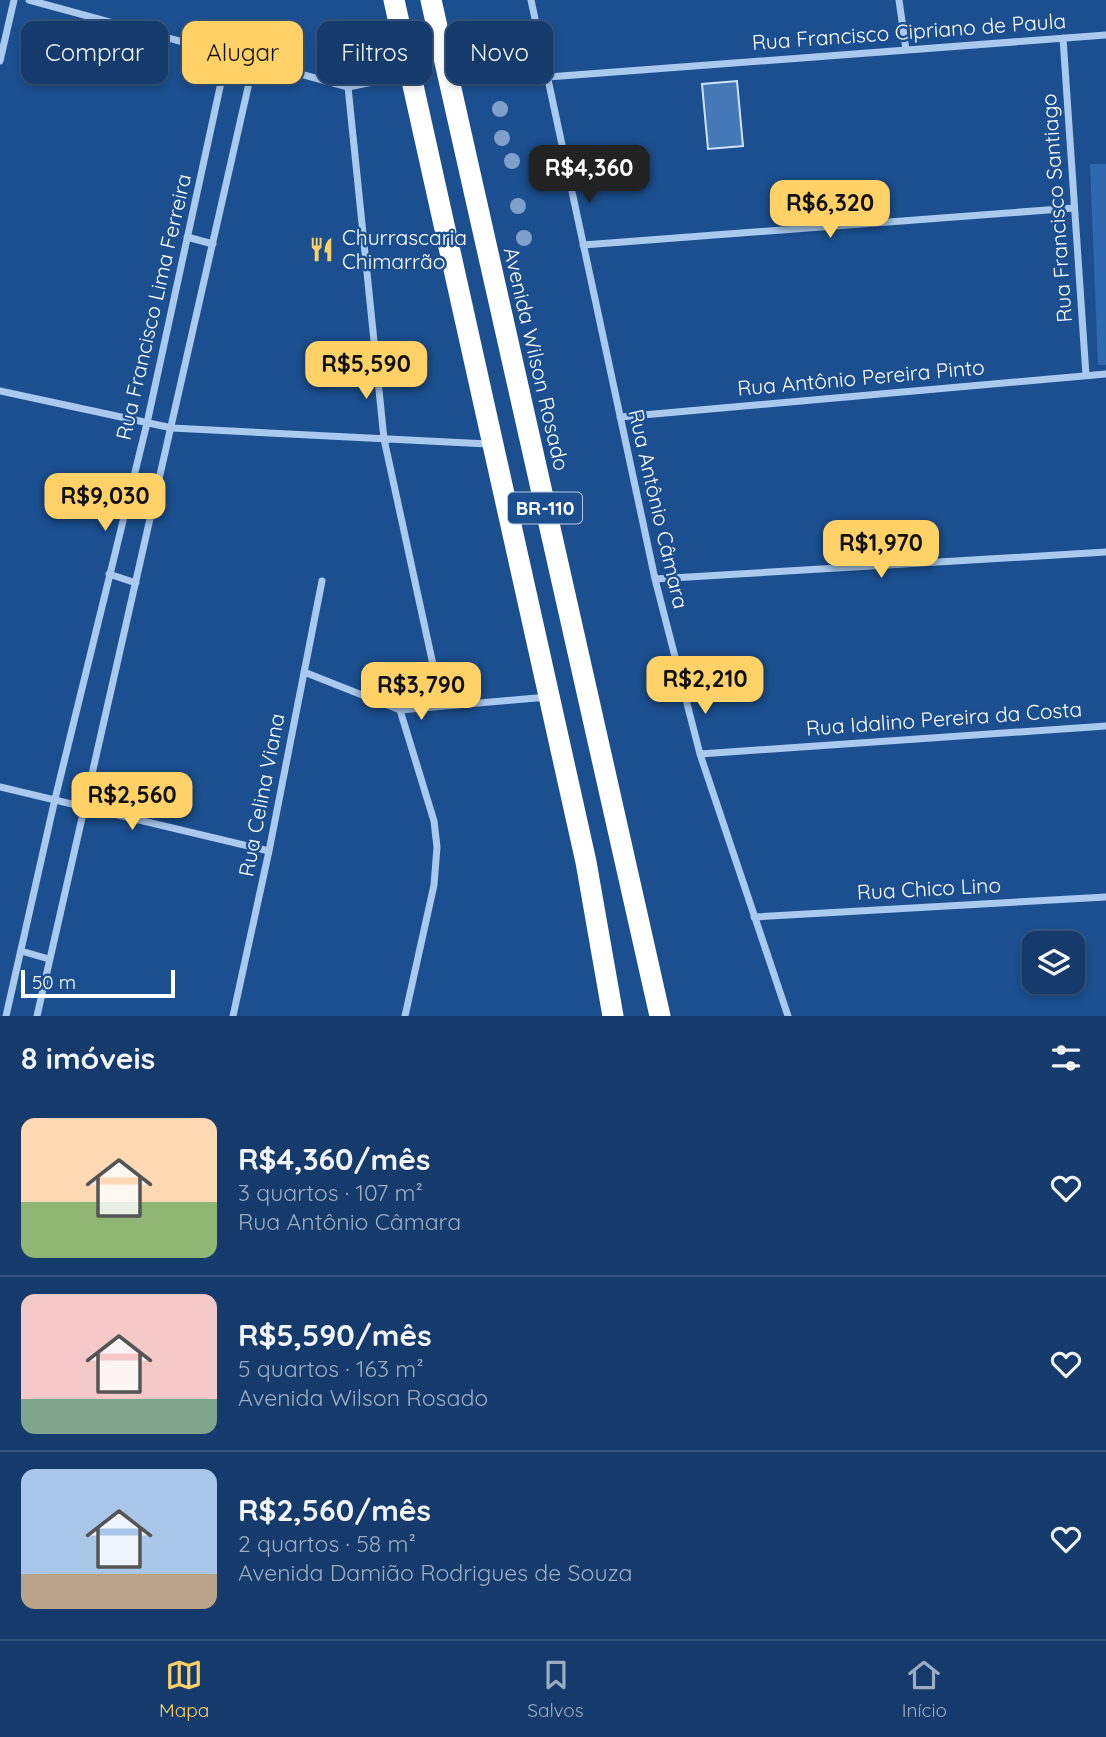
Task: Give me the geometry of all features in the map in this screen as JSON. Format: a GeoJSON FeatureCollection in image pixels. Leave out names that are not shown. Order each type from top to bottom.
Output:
{"type":"FeatureCollection","features":[{"type":"Feature","properties":{"kind":"highway","name":"BR-110"},"geometry":{"type":"LineString","coordinates":[[394,0],[399,21]]}},
{"type":"Feature","properties":{"kind":"highway","name":"Avenida Wilson Rosado"},"geometry":{"type":"LineString","coordinates":[[431,0],[660,1016]]}},
{"type":"Feature","properties":{"kind":"highway","name":"BR-110"},"geometry":{"type":"LineString","coordinates":[[413,84],[586,862],[613,1016]]}},
{"type":"Feature","properties":{"kind":"street"},"geometry":{"type":"LineString","coordinates":[[0,61],[14,0]]}},
{"type":"Feature","properties":{"kind":"street"},"geometry":{"type":"LineString","coordinates":[[29,0],[182,42]]}},
{"type":"Feature","properties":{"kind":"street","name":"Rua Antônio Câmara"},"geometry":{"type":"LineString","coordinates":[[531,0],[536,21]]}},
{"type":"Feature","properties":{"kind":"street"},"geometry":{"type":"LineString","coordinates":[[899,0],[906,50]]}},
{"type":"Feature","properties":{"kind":"street","name":"Rua Francisco Cipriano de Paula"},"geometry":{"type":"LineString","coordinates":[[553,76],[1106,35]]}},
{"type":"Feature","properties":{"kind":"street","name":"Rua Francisco Santiago"},"geometry":{"type":"LineString","coordinates":[[1063,38],[1086,375]]}},
{"type":"Feature","properties":{"kind":"street"},"geometry":{"type":"LineString","coordinates":[[303,75],[348,87],[363,84]]}},
{"type":"Feature","properties":{"kind":"street","name":"Rua Francisco Lima Ferreira"},"geometry":{"type":"LineString","coordinates":[[6,1016],[55,799],[146,423],[221,84]]}},
{"type":"Feature","properties":{"kind":"street","name":"Rua Francisco Lima Ferreira"},"geometry":{"type":"LineString","coordinates":[[37,1016],[249,84]]}},
{"type":"Feature","properties":{"kind":"street","name":"Rua Antônio Câmara"},"geometry":{"type":"LineString","coordinates":[[550,84],[655,579],[700,754],[788,1016]]}},
{"type":"Feature","properties":{"kind":"street"},"geometry":{"type":"LineString","coordinates":[[348,87],[384,439],[442,706]]}},
{"type":"Feature","properties":{"kind":"street"},"geometry":{"type":"LineString","coordinates":[[583,246],[1074,208]]}},
{"type":"Feature","properties":{"kind":"street"},"geometry":{"type":"LineString","coordinates":[[187,237],[213,244]]}},
{"type":"Feature","properties":{"kind":"street","name":"Rua Antônio Pereira Pinto"},"geometry":{"type":"LineString","coordinates":[[620,417],[1106,374]]}},
{"type":"Feature","properties":{"kind":"street"},"geometry":{"type":"LineString","coordinates":[[0,391],[172,428],[493,445]]}},
{"type":"Feature","properties":{"kind":"street"},"geometry":{"type":"LineString","coordinates":[[655,579],[1106,552]]}},
{"type":"Feature","properties":{"kind":"street"},"geometry":{"type":"LineString","coordinates":[[109,574],[136,583]]}},
{"type":"Feature","properties":{"kind":"street","name":"Rua Celina Viana"},"geometry":{"type":"LineString","coordinates":[[233,1016],[269,851],[322,581]]}},
{"type":"Feature","properties":{"kind":"street"},"geometry":{"type":"LineString","coordinates":[[304,672],[400,710],[548,697]]}},
{"type":"Feature","properties":{"kind":"street"},"geometry":{"type":"LineString","coordinates":[[400,710],[434,821],[437,847],[434,886],[405,1016]]}},
{"type":"Feature","properties":{"kind":"street","name":"Rua Idalino Pereira da Costa"},"geometry":{"type":"LineString","coordinates":[[700,754],[1106,726]]}},
{"type":"Feature","properties":{"kind":"street"},"geometry":{"type":"LineString","coordinates":[[0,787],[269,851]]}},
{"type":"Feature","properties":{"kind":"street","name":"Rua Chico Lino"},"geometry":{"type":"LineString","coordinates":[[754,917],[1106,897]]}},
{"type":"Feature","properties":{"kind":"street"},"geometry":{"type":"LineString","coordinates":[[21,951],[49,959]]}},
{"type":"Feature","properties":{"kind":"shaded area"},"geometry":{"type":"Polygon","coordinates":[[[1090,164],[1106,164],[1106,365],[1098,365],[1090,164]]]}},
{"type":"Feature","properties":{"kind":"building"},"geometry":{"type":"Polygon","coordinates":[[[737,81],[743,146],[708,149],[702,84],[737,81]]]}},
{"type":"Feature","properties":{"kind":"place","name":"Churrascaria Chimarrão"},"geometry":{"type":"Point","coordinates":[322,250]}}]}
